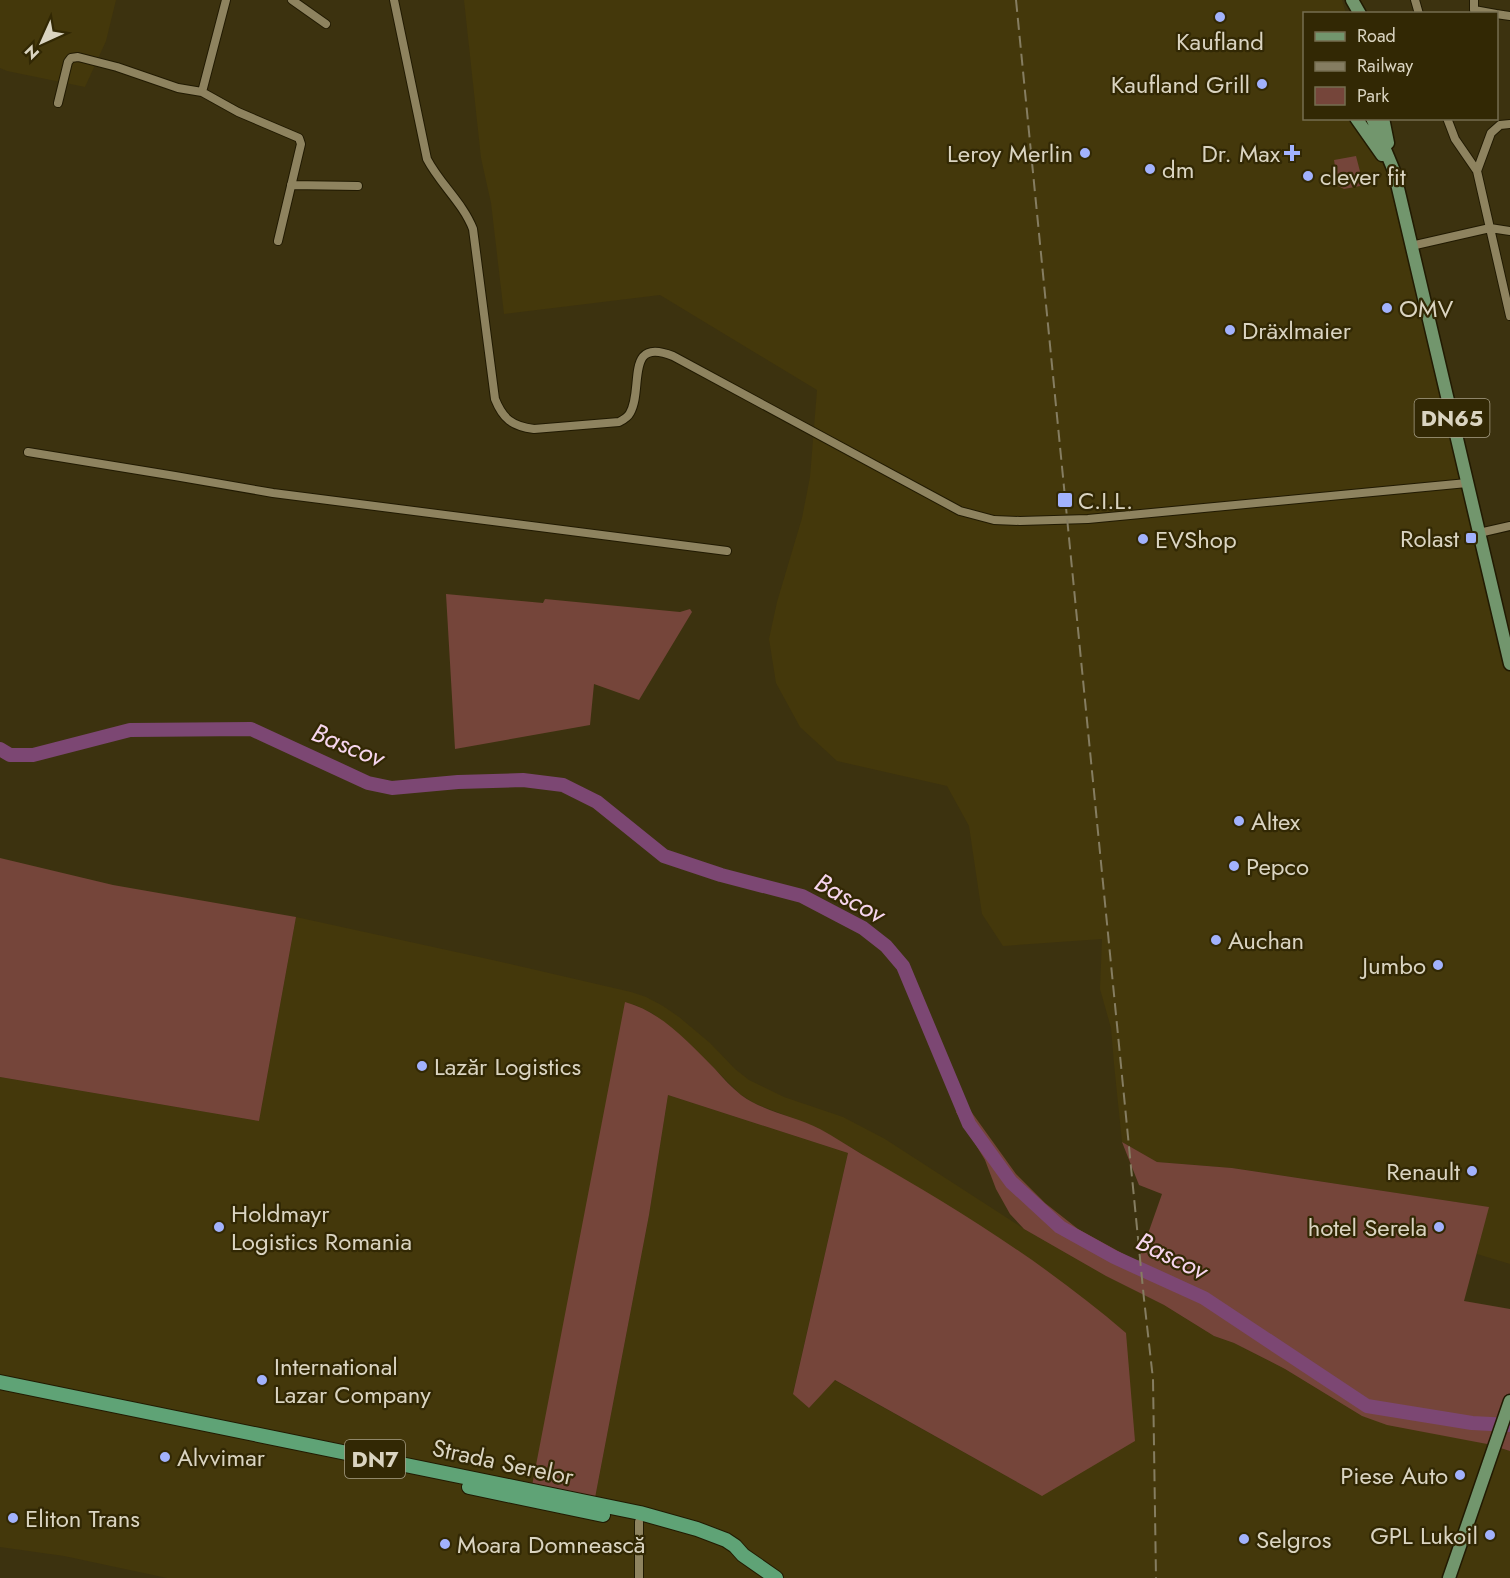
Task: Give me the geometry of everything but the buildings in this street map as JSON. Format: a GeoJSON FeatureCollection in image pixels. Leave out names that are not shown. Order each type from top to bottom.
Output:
{"type":"FeatureCollection","features":[{"type":"Feature","properties":{"kind":"highway","name":"Strada Serelor"},"geometry":{"type":"LineString","coordinates":[[0,1382],[640,1513],[710,1533],[726,1540],[776,1578]]}},
{"type":"Feature","properties":{"kind":"highway","name":"Strada Serelor"},"geometry":{"type":"LineString","coordinates":[[0,1391],[639,1522],[680,1532],[715,1544],[732,1553],[743,1555]]}},
{"type":"Feature","properties":{"kind":"main road","name":"DN65"},"geometry":{"type":"LineString","coordinates":[[1357,120],[1394,171]]}},
{"type":"Feature","properties":{"kind":"main road","name":"DN65"},"geometry":{"type":"LineString","coordinates":[[1373,120],[1394,171]]}},
{"type":"Feature","properties":{"kind":"main road","name":"DN65"},"geometry":{"type":"LineString","coordinates":[[1383,120],[1510,664]]}},
{"type":"Feature","properties":{"kind":"main road"},"geometry":{"type":"LineString","coordinates":[[1449,1578],[1510,1401]]}},
{"type":"Feature","properties":{"kind":"street"},"geometry":{"type":"LineString","coordinates":[[202,92],[226,0]]}},
{"type":"Feature","properties":{"kind":"street"},"geometry":{"type":"LineString","coordinates":[[292,0],[326,24]]}},
{"type":"Feature","properties":{"kind":"street"},"geometry":{"type":"LineString","coordinates":[[394,0],[427,159],[468,216],[473,229],[495,399],[502,414],[510,422],[520,427],[534,429],[619,422],[630,413],[633,405],[642,357],[650,351],[656,351],[673,357],[960,511],[994,520],[1088,519],[1467,483]]}},
{"type":"Feature","properties":{"kind":"street"},"geometry":{"type":"LineString","coordinates":[[1474,0],[1474,10],[1485,12]]}},
{"type":"Feature","properties":{"kind":"street"},"geometry":{"type":"LineString","coordinates":[[58,103],[68,62],[71,58],[78,57],[117,67],[184,90],[202,92],[238,112],[299,138],[301,144],[278,241]]}},
{"type":"Feature","properties":{"kind":"street"},"geometry":{"type":"LineString","coordinates":[[1448,120],[1455,139],[1477,171],[1510,316]]}},
{"type":"Feature","properties":{"kind":"street"},"geometry":{"type":"LineString","coordinates":[[1477,171],[1491,133],[1500,125],[1510,124]]}},
{"type":"Feature","properties":{"kind":"street"},"geometry":{"type":"LineString","coordinates":[[291,185],[358,186]]}},
{"type":"Feature","properties":{"kind":"street"},"geometry":{"type":"LineString","coordinates":[[1411,246],[1490,228],[1510,231]]}},
{"type":"Feature","properties":{"kind":"street"},"geometry":{"type":"LineString","coordinates":[[28,452],[273,493],[727,551]]}},
{"type":"Feature","properties":{"kind":"street"},"geometry":{"type":"LineString","coordinates":[[1479,533],[1510,526]]}},
{"type":"Feature","properties":{"kind":"street"},"geometry":{"type":"LineString","coordinates":[[639,1522],[639,1578]]}},
{"type":"Feature","properties":{"kind":"shaded area"},"geometry":{"type":"Polygon","coordinates":[[[0,0],[116,0],[106,41],[85,87],[0,68],[0,0]]]}},
{"type":"Feature","properties":{"kind":"shaded area"},"geometry":{"type":"Polygon","coordinates":[[[464,0],[1342,0],[1346,12],[1303,12],[1303,120],[1374,120],[1510,629],[1510,1264],[1477,1254],[1488,1207],[1232,1168],[1157,1162],[1122,1142],[1111,1028],[1100,989],[1102,939],[1003,946],[982,914],[969,826],[947,786],[837,761],[800,727],[776,683],[769,639],[777,602],[802,518],[810,477],[817,390],[660,295],[504,314],[491,203],[481,158],[464,0]]]}},
{"type":"Feature","properties":{"kind":"shaded area"},"geometry":{"type":"Polygon","coordinates":[[[296,917],[488,959],[646,997],[679,1017],[749,1080],[784,1097],[843,1117],[885,1139],[1024,1229],[1106,1276],[1164,1305],[1214,1336],[1234,1343],[1285,1369],[1362,1416],[1510,1451],[1510,1578],[167,1578],[64,1556],[0,1547],[0,1077],[259,1121],[296,917]],[[633,1004],[595,1498],[649,1215],[668,1095],[848,1153],[793,1393],[809,1408],[834,1380],[1042,1496],[862,1154],[818,1128],[754,1103],[740,1094],[687,1041],[652,1013],[633,1004]]]}},
{"type":"Feature","properties":{"kind":"green space"},"geometry":{"type":"Polygon","coordinates":[[[1356,156],[1363,183],[1360,186],[1344,189],[1338,186],[1334,160],[1356,156]]]}},
{"type":"Feature","properties":{"kind":"green space"},"geometry":{"type":"Polygon","coordinates":[[[446,594],[543,603],[545,599],[680,612],[690,609],[692,612],[639,700],[594,684],[590,725],[455,749],[446,594]]]}},
{"type":"Feature","properties":{"kind":"green space"},"geometry":{"type":"Polygon","coordinates":[[[0,858],[113,885],[296,917],[259,1121],[0,1077],[0,858]]]}},
{"type":"Feature","properties":{"kind":"green space"},"geometry":{"type":"Polygon","coordinates":[[[625,1002],[663,1021],[695,1049],[730,1086],[750,1101],[820,1129],[932,1195],[1032,1260],[1126,1333],[1135,1441],[1042,1496],[835,1380],[809,1408],[793,1394],[848,1153],[668,1095],[649,1215],[595,1498],[532,1486],[625,1002]]]}},
{"type":"Feature","properties":{"kind":"green space"},"geometry":{"type":"Polygon","coordinates":[[[970,1110],[1016,1174],[1045,1203],[1078,1229],[1138,1262],[1162,1194],[1139,1185],[1122,1142],[1157,1162],[1232,1168],[1489,1207],[1464,1301],[1510,1309],[1510,1451],[1487,1444],[1387,1425],[1362,1416],[1285,1369],[1234,1343],[1214,1336],[1164,1305],[1106,1276],[1024,1229],[1010,1214],[996,1189],[985,1160],[956,1112],[970,1110]]]}},
{"type":"Feature","properties":{"kind":"waterway","name":"Bascov"},"geometry":{"type":"LineString","coordinates":[[0,749],[10,755],[33,755],[130,730],[251,729],[368,783],[392,788],[458,782],[523,780],[563,785],[597,802],[664,856],[721,875],[802,896],[863,928],[886,946],[903,966],[969,1124],[1011,1182],[1060,1227],[1114,1257],[1204,1298],[1367,1406],[1472,1423],[1510,1425]]}},
{"type":"Feature","properties":{"kind":"railway"},"geometry":{"type":"LineString","coordinates":[[1016,0],[1153,1379],[1156,1578]]}},
{"type":"Feature","properties":{"kind":"place","name":"Kaufland"},"geometry":{"type":"Point","coordinates":[1220,17]}},
{"type":"Feature","properties":{"kind":"place","name":"Kaufland Grill"},"geometry":{"type":"Point","coordinates":[1262,84]}},
{"type":"Feature","properties":{"kind":"place","name":"Leroy Merlin"},"geometry":{"type":"Point","coordinates":[1085,153]}},
{"type":"Feature","properties":{"kind":"place","name":"Dr. Max"},"geometry":{"type":"Point","coordinates":[1292,153]}},
{"type":"Feature","properties":{"kind":"place","name":"dm"},"geometry":{"type":"Point","coordinates":[1150,169]}},
{"type":"Feature","properties":{"kind":"place","name":"clever fit"},"geometry":{"type":"Point","coordinates":[1308,176]}},
{"type":"Feature","properties":{"kind":"place","name":"OMV"},"geometry":{"type":"Point","coordinates":[1387,308]}},
{"type":"Feature","properties":{"kind":"place","name":"Dräxlmaier"},"geometry":{"type":"Point","coordinates":[1230,330]}},
{"type":"Feature","properties":{"kind":"place","name":"C.I.L."},"geometry":{"type":"Point","coordinates":[1065,500]}},
{"type":"Feature","properties":{"kind":"place","name":"Rolast"},"geometry":{"type":"Point","coordinates":[1471,538]}},
{"type":"Feature","properties":{"kind":"place","name":"EVShop"},"geometry":{"type":"Point","coordinates":[1143,539]}},
{"type":"Feature","properties":{"kind":"place","name":"Altex"},"geometry":{"type":"Point","coordinates":[1239,821]}},
{"type":"Feature","properties":{"kind":"place","name":"Pepco"},"geometry":{"type":"Point","coordinates":[1234,866]}},
{"type":"Feature","properties":{"kind":"place","name":"Auchan"},"geometry":{"type":"Point","coordinates":[1216,940]}},
{"type":"Feature","properties":{"kind":"place","name":"Jumbo"},"geometry":{"type":"Point","coordinates":[1438,965]}},
{"type":"Feature","properties":{"kind":"place","name":"Lazăr Logistics"},"geometry":{"type":"Point","coordinates":[422,1066]}},
{"type":"Feature","properties":{"kind":"place","name":"Renault"},"geometry":{"type":"Point","coordinates":[1472,1171]}},
{"type":"Feature","properties":{"kind":"place","name":"Holdmayr Logistics Romania"},"geometry":{"type":"Point","coordinates":[219,1227]}},
{"type":"Feature","properties":{"kind":"place","name":"hotel Serela"},"geometry":{"type":"Point","coordinates":[1439,1227]}},
{"type":"Feature","properties":{"kind":"place","name":"International Lazar Company"},"geometry":{"type":"Point","coordinates":[262,1380]}},
{"type":"Feature","properties":{"kind":"place","name":"Alvvimar"},"geometry":{"type":"Point","coordinates":[165,1457]}},
{"type":"Feature","properties":{"kind":"place","name":"Piese Auto"},"geometry":{"type":"Point","coordinates":[1460,1475]}},
{"type":"Feature","properties":{"kind":"place","name":"Eliton Trans"},"geometry":{"type":"Point","coordinates":[13,1518]}},
{"type":"Feature","properties":{"kind":"place","name":"GPL Lukoil"},"geometry":{"type":"Point","coordinates":[1490,1535]}},
{"type":"Feature","properties":{"kind":"place","name":"Selgros"},"geometry":{"type":"Point","coordinates":[1244,1539]}},
{"type":"Feature","properties":{"kind":"place","name":"Moara Domnească"},"geometry":{"type":"Point","coordinates":[445,1544]}}]}
